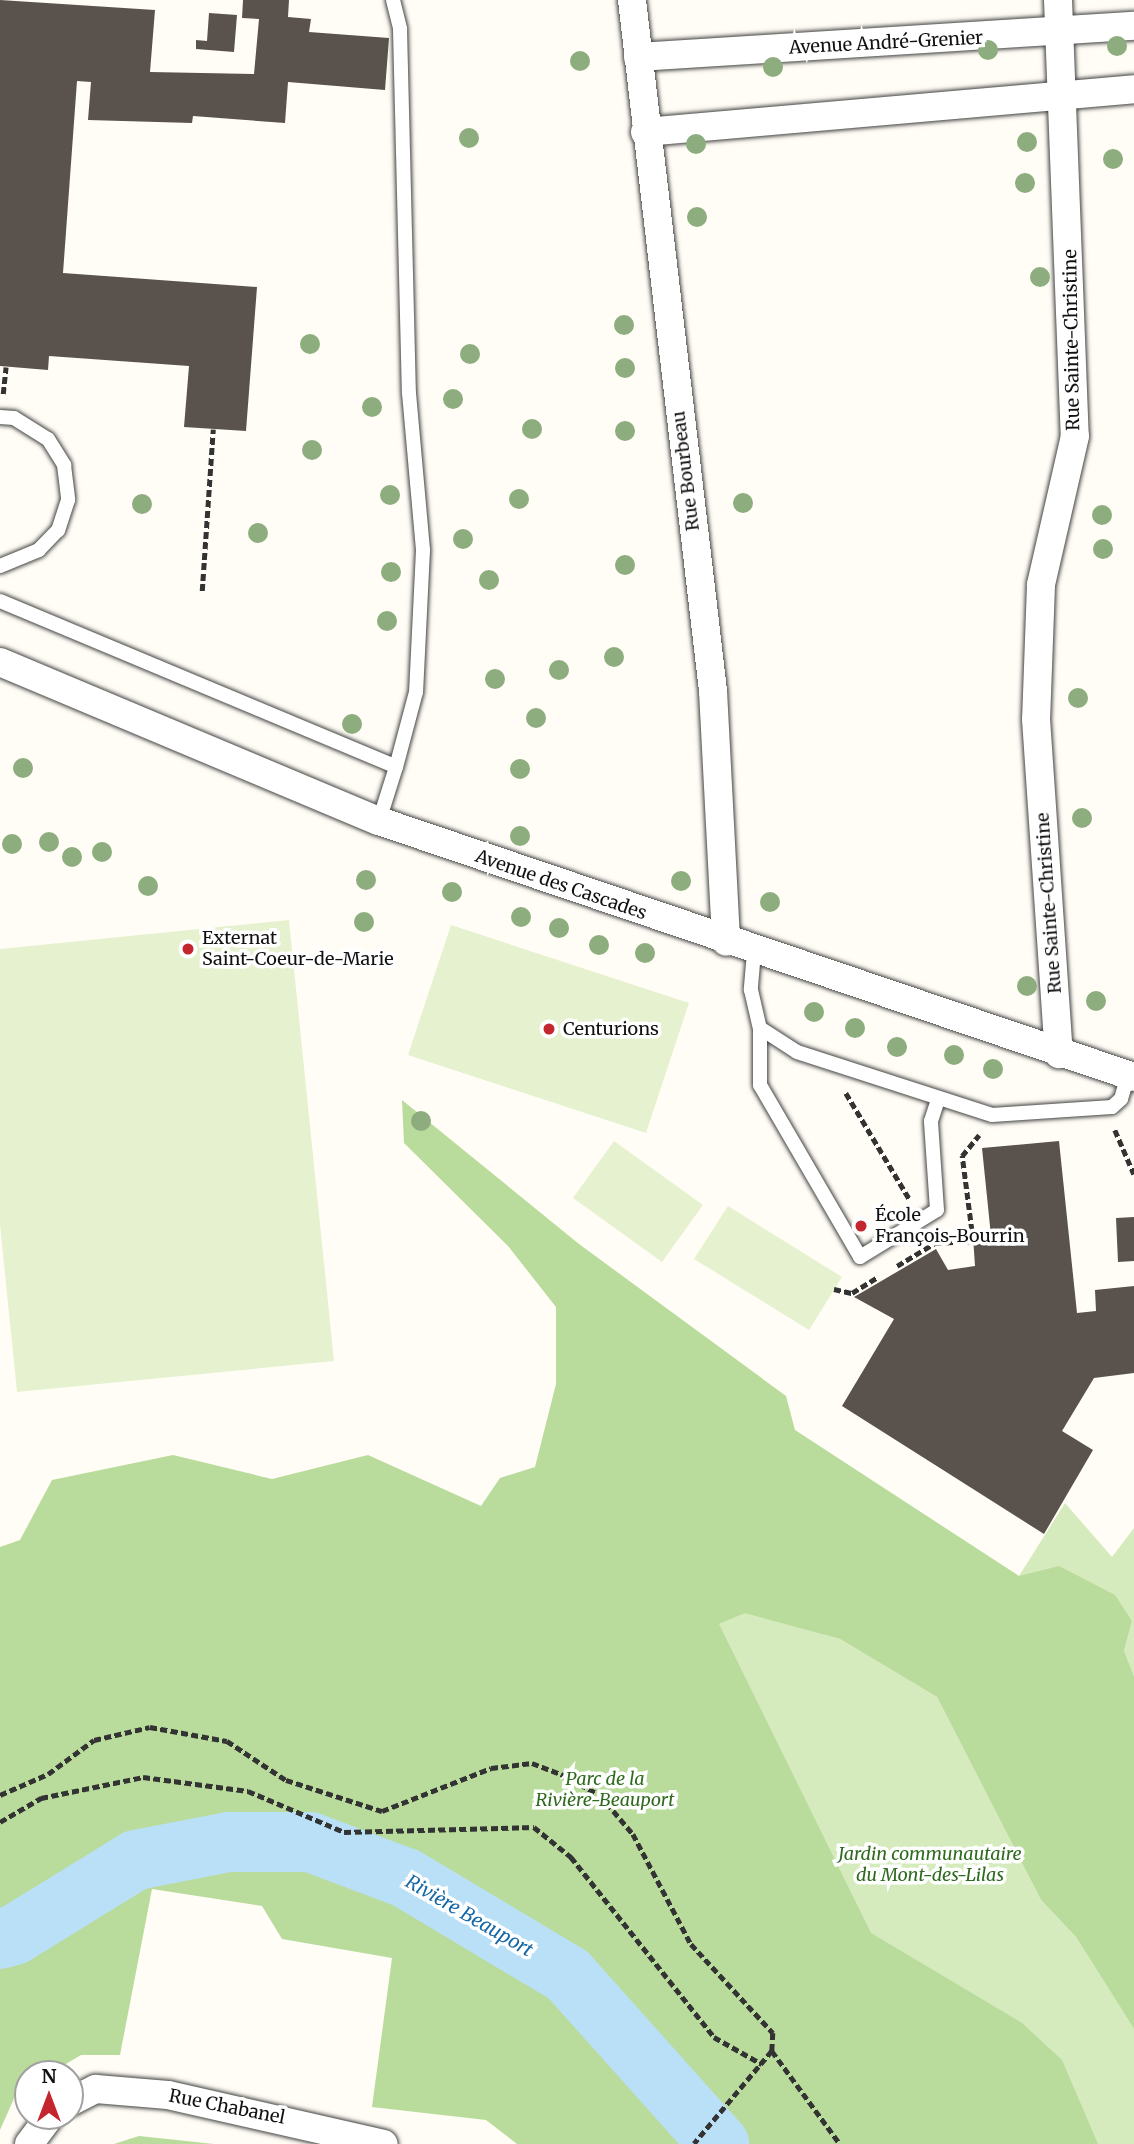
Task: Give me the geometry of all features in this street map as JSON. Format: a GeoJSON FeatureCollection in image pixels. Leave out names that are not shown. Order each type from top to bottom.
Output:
{"type":"FeatureCollection","features":[{"type":"Feature","properties":{"kind":"street","name":"Rue Bourbeau"},"geometry":{"type":"LineString","coordinates":[[632,0],[645,132],[713,691],[726,942]]}},
{"type":"Feature","properties":{"kind":"street","name":"Rue Sainte-Christine"},"geometry":{"type":"LineString","coordinates":[[1058,0],[1065,95],[1075,436],[1041,584],[1036,719],[1059,1054]]}},
{"type":"Feature","properties":{"kind":"street","name":"Avenue André-Grenier"},"geometry":{"type":"LineString","coordinates":[[638,57],[1060,33],[1134,26]]}},
{"type":"Feature","properties":{"kind":"street"},"geometry":{"type":"LineString","coordinates":[[645,132],[1134,89]]}},
{"type":"Feature","properties":{"kind":"street","name":"Avenue des Cascades"},"geometry":{"type":"LineString","coordinates":[[0,662],[379,821],[754,952],[1131,1076]]}},
{"type":"Feature","properties":{"kind":"street","name":"Rue Chabanel"},"geometry":{"type":"LineString","coordinates":[[84,2095],[96,2089],[168,2095],[384,2144]]}},
{"type":"Feature","properties":{"kind":"lane"},"geometry":{"type":"LineString","coordinates":[[379,821],[416,692],[423,551],[409,393],[400,29],[393,0]]}},
{"type":"Feature","properties":{"kind":"lane"},"geometry":{"type":"LineString","coordinates":[[0,417],[13,418],[48,439],[64,465],[68,500],[58,530],[39,551],[0,566]]}},
{"type":"Feature","properties":{"kind":"lane"},"geometry":{"type":"LineString","coordinates":[[0,601],[396,767]]}},
{"type":"Feature","properties":{"kind":"lane"},"geometry":{"type":"LineString","coordinates":[[754,952],[751,990],[760,1028],[761,1085],[860,1257],[937,1210],[932,1121],[938,1100]]}},
{"type":"Feature","properties":{"kind":"lane"},"geometry":{"type":"LineString","coordinates":[[760,1028],[786,1047],[938,1100],[992,1115],[1106,1108],[1121,1098],[1131,1076]]}},
{"type":"Feature","properties":{"kind":"path"},"geometry":{"type":"LineString","coordinates":[[202,591],[213,429]]}},
{"type":"Feature","properties":{"kind":"path"},"geometry":{"type":"LineString","coordinates":[[843,1067],[839,1080],[914,1207],[920,1256]]}},
{"type":"Feature","properties":{"kind":"path"},"geometry":{"type":"LineString","coordinates":[[1106,1108],[1134,1174]]}},
{"type":"Feature","properties":{"kind":"path"},"geometry":{"type":"LineString","coordinates":[[1101,1128],[1114,1127]]}},
{"type":"Feature","properties":{"kind":"path"},"geometry":{"type":"LineString","coordinates":[[834,1289],[852,1293],[920,1256],[935,1243],[973,1241],[962,1156],[976,1135],[989,1135]]}},
{"type":"Feature","properties":{"kind":"path"},"geometry":{"type":"LineString","coordinates":[[0,1795],[48,1774],[94,1740],[150,1727],[227,1741],[286,1780],[382,1811],[491,1768],[532,1763],[600,1795],[632,1834],[691,1944],[773,2033],[772,2051],[694,2144]]}},
{"type":"Feature","properties":{"kind":"path"},"geometry":{"type":"LineString","coordinates":[[0,1822],[41,1798],[143,1777],[248,1791],[344,1832],[534,1827],[571,1857],[714,2037],[762,2064]]}},
{"type":"Feature","properties":{"kind":"path"},"geometry":{"type":"LineString","coordinates":[[772,2051],[840,2144]]}},
{"type":"Feature","properties":{"kind":"green space"},"geometry":{"type":"Polygon","coordinates":[[[289,920],[334,1361],[17,1392],[0,1225],[0,949],[289,920]]]}},
{"type":"Feature","properties":{"kind":"green space","name":"Centurions"},"geometry":{"type":"Polygon","coordinates":[[[451,925],[689,1003],[646,1133],[408,1055],[451,925]]]}},
{"type":"Feature","properties":{"kind":"green space","name":"Parc de la Rivière-Beauport"},"geometry":{"type":"Polygon","coordinates":[[[402,1100],[579,1244],[786,1396],[795,1430],[1019,1576],[1059,1566],[1115,1595],[1132,1621],[1124,1651],[1134,1676],[1134,2029],[1076,1937],[1041,1900],[937,1697],[840,1639],[745,1613],[719,1624],[871,1933],[1022,2023],[1062,2060],[1098,2144],[517,2144],[486,2120],[372,2107],[392,1958],[282,1939],[262,1906],[152,1889],[120,2055],[81,2055],[73,2060],[14,2060],[14,2098],[0,2130],[0,1547],[20,1540],[52,1480],[173,1455],[272,1479],[368,1455],[481,1506],[500,1478],[535,1467],[556,1384],[556,1307],[508,1246],[404,1143],[402,1100]]]}},
{"type":"Feature","properties":{"kind":"green space"},"geometry":{"type":"Polygon","coordinates":[[[614,1141],[703,1205],[662,1262],[573,1198],[614,1141]]]}},
{"type":"Feature","properties":{"kind":"green space"},"geometry":{"type":"Polygon","coordinates":[[[728,1206],[842,1277],[809,1330],[694,1259],[728,1206]]]}},
{"type":"Feature","properties":{"kind":"green space"},"geometry":{"type":"Polygon","coordinates":[[[1065,1503],[1112,1557],[1134,1528],[1134,1676],[1124,1651],[1132,1621],[1019,1576],[1065,1503]]]}},
{"type":"Feature","properties":{"kind":"green space","name":"Jardin communautaire du Mont-des-Lilas"},"geometry":{"type":"Polygon","coordinates":[[[745,1612],[840,1639],[937,1697],[1041,1900],[1076,1937],[1134,2029],[1134,2144],[719,2144],[719,1624],[745,1612]]]}},
{"type":"Feature","properties":{"kind":"green space"},"geometry":{"type":"Polygon","coordinates":[[[139,2136],[214,2144],[114,2144],[139,2136]]]}},
{"type":"Feature","properties":{"kind":"building"},"geometry":{"type":"Polygon","coordinates":[[[0,0],[155,10],[150,72],[254,74],[259,19],[242,18],[243,0],[289,0],[288,17],[311,19],[309,32],[389,38],[385,90],[288,82],[285,123],[193,116],[192,123],[88,120],[91,82],[77,81],[63,273],[257,287],[246,431],[184,427],[189,366],[49,356],[48,370],[0,366],[0,0]]]}},
{"type":"Feature","properties":{"kind":"building"},"geometry":{"type":"Polygon","coordinates":[[[209,13],[237,15],[234,52],[196,49],[196,40],[207,41],[209,13]]]}},
{"type":"Feature","properties":{"kind":"building"},"geometry":{"type":"Polygon","coordinates":[[[1059,1141],[1077,1313],[1096,1311],[1095,1290],[1134,1286],[1134,1373],[1094,1378],[1062,1431],[1093,1450],[1044,1534],[842,1406],[894,1319],[854,1297],[936,1249],[948,1270],[975,1266],[973,1237],[991,1236],[982,1148],[1059,1141]]]}},
{"type":"Feature","properties":{"kind":"building"},"geometry":{"type":"Polygon","coordinates":[[[1134,1217],[1134,1261],[1118,1262],[1116,1218],[1134,1217]]]}},
{"type":"Feature","properties":{"kind":"waterway","name":"Rivière Beauport"},"geometry":{"type":"LineString","coordinates":[[0,1939],[14,1935],[136,1860],[229,1842],[310,1842],[406,1878],[568,1975],[719,2144]]}},
{"type":"Feature","properties":{"kind":"place","name":"Externat Saint-Coeur-de-Marie"},"geometry":{"type":"Point","coordinates":[188,949]}},
{"type":"Feature","properties":{"kind":"place","name":"Centurions"},"geometry":{"type":"Point","coordinates":[549,1029]}},
{"type":"Feature","properties":{"kind":"place","name":"École François-Bourrin"},"geometry":{"type":"Point","coordinates":[861,1226]}}]}
